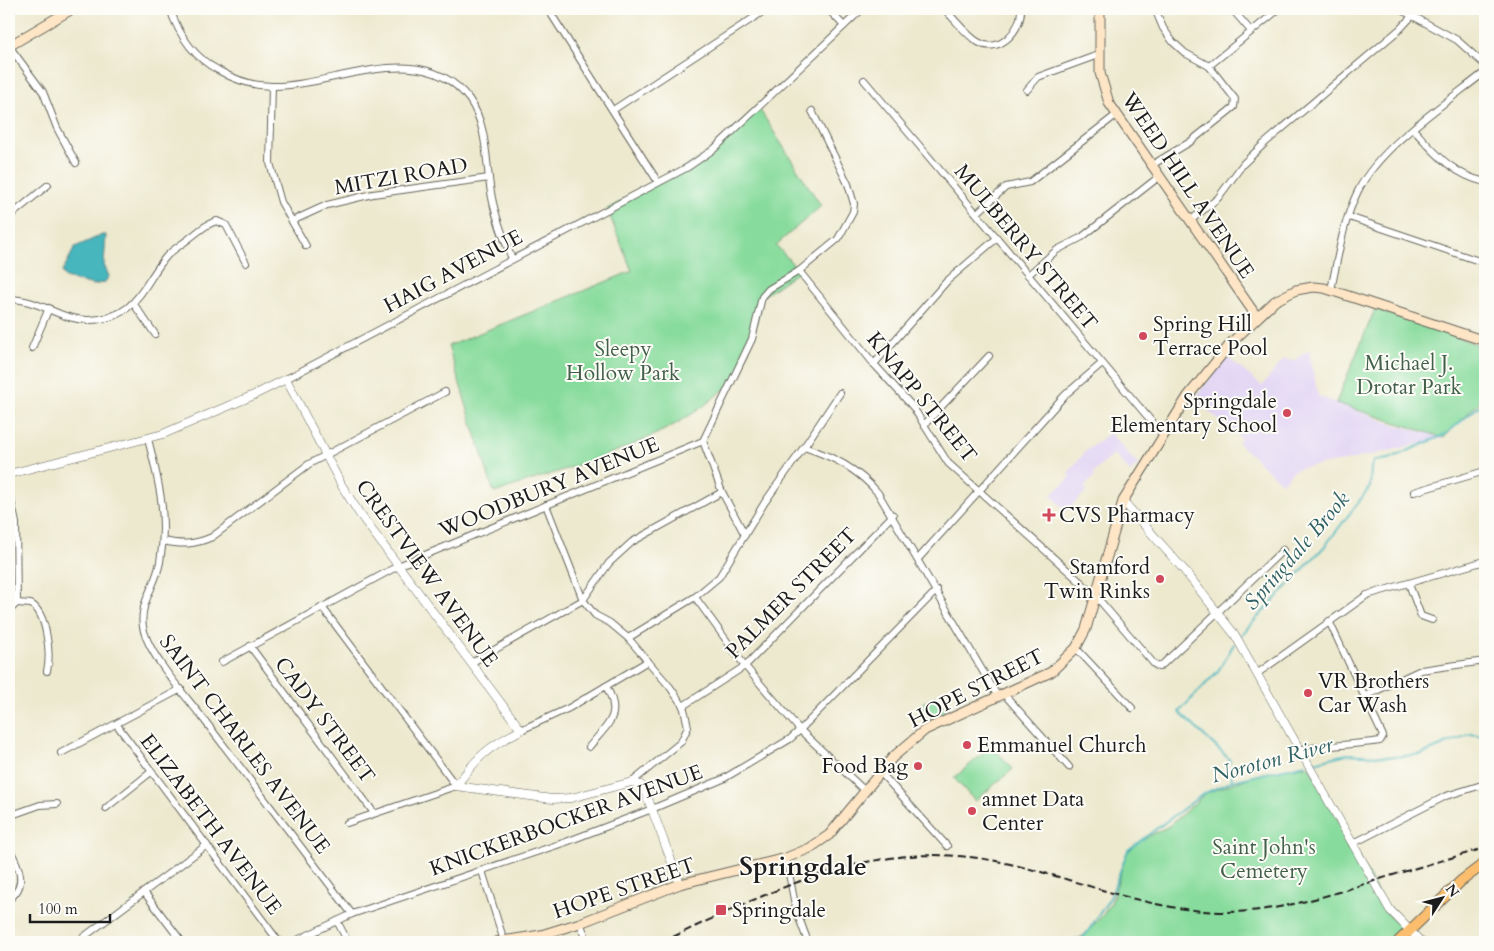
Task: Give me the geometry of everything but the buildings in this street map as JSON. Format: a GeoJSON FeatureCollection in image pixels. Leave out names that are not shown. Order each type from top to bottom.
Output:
{"type":"FeatureCollection","features":[{"type":"Feature","properties":{"kind":"main road"},"geometry":{"type":"LineString","coordinates":[[9,46],[72,9]]}},
{"type":"Feature","properties":{"kind":"main road","name":"WEED HILL AVENUE"},"geometry":{"type":"LineString","coordinates":[[1100,9],[1098,55],[1104,91],[1116,115],[1257,317]]}},
{"type":"Feature","properties":{"kind":"main road","name":"HOPE STREET"},"geometry":{"type":"LineString","coordinates":[[500,941],[541,935],[580,923],[680,884],[786,858],[810,848],[829,835],[880,772],[907,744],[925,730],[1051,672],[1076,648],[1086,629],[1123,501],[1163,435],[1208,371],[1257,317],[1282,296],[1296,290],[1313,287],[1331,290],[1485,342]]}},
{"type":"Feature","properties":{"kind":"main road"},"geometry":{"type":"LineString","coordinates":[[1398,942],[1461,881],[1485,863]]}},
{"type":"Feature","properties":{"kind":"street"},"geometry":{"type":"LineString","coordinates":[[170,9],[176,25],[187,44],[205,62],[241,82],[272,86],[396,67],[410,67],[436,73],[457,87],[476,110],[483,133],[496,215],[512,259]]}},
{"type":"Feature","properties":{"kind":"street"},"geometry":{"type":"LineString","coordinates":[[548,9],[658,182]]}},
{"type":"Feature","properties":{"kind":"street"},"geometry":{"type":"LineString","coordinates":[[613,110],[767,9]]}},
{"type":"Feature","properties":{"kind":"street"},"geometry":{"type":"LineString","coordinates":[[828,9],[844,26]]}},
{"type":"Feature","properties":{"kind":"street","name":"HAIG AVENUE"},"geometry":{"type":"LineString","coordinates":[[9,474],[148,439],[254,395],[688,167],[714,149],[862,9]]}},
{"type":"Feature","properties":{"kind":"street"},"geometry":{"type":"LineString","coordinates":[[944,9],[978,42],[990,46],[1004,40],[1017,30],[1022,18],[1021,9]]}},
{"type":"Feature","properties":{"kind":"street"},"geometry":{"type":"LineString","coordinates":[[1152,165],[1190,142],[1234,107],[1235,99],[1209,66],[1185,53],[1173,42],[1163,28],[1155,9]]}},
{"type":"Feature","properties":{"kind":"street"},"geometry":{"type":"LineString","coordinates":[[1232,9],[1250,30]]}},
{"type":"Feature","properties":{"kind":"street"},"geometry":{"type":"LineString","coordinates":[[1209,66],[1250,30],[1278,9]]}},
{"type":"Feature","properties":{"kind":"street"},"geometry":{"type":"LineString","coordinates":[[1400,9],[1458,40],[1485,66]]}},
{"type":"Feature","properties":{"kind":"street"},"geometry":{"type":"LineString","coordinates":[[1190,221],[1218,198],[1243,164],[1400,29],[1413,15]]}},
{"type":"Feature","properties":{"kind":"street"},"geometry":{"type":"LineString","coordinates":[[9,46],[40,87],[76,163]]}},
{"type":"Feature","properties":{"kind":"street"},"geometry":{"type":"LineString","coordinates":[[1027,90],[1038,77],[1098,55]]}},
{"type":"Feature","properties":{"kind":"street"},"geometry":{"type":"LineString","coordinates":[[1331,290],[1349,217],[1358,190],[1390,149],[1485,72]]}},
{"type":"Feature","properties":{"kind":"street","name":"MULBERRY STREET"},"geometry":{"type":"LineString","coordinates":[[864,80],[977,213],[1101,364],[1163,435]]}},
{"type":"Feature","properties":{"kind":"street"},"geometry":{"type":"LineString","coordinates":[[272,86],[270,163],[281,202],[306,246]]}},
{"type":"Feature","properties":{"kind":"street"},"geometry":{"type":"LineString","coordinates":[[745,535],[722,492],[703,441],[752,339],[762,297],[781,279],[799,271],[838,239],[853,212],[854,204],[841,168],[812,112]]}},
{"type":"Feature","properties":{"kind":"street"},"geometry":{"type":"LineString","coordinates":[[977,213],[1006,187],[1030,182],[1116,115]]}},
{"type":"Feature","properties":{"kind":"street"},"geometry":{"type":"LineString","coordinates":[[1414,130],[1447,164],[1466,176],[1485,182]]}},
{"type":"Feature","properties":{"kind":"street"},"geometry":{"type":"LineString","coordinates":[[1028,275],[1057,250],[1082,236],[1160,176]]}},
{"type":"Feature","properties":{"kind":"street","name":"MITZI ROAD"},"geometry":{"type":"LineString","coordinates":[[292,221],[327,205],[373,194],[489,178]]}},
{"type":"Feature","properties":{"kind":"street"},"geometry":{"type":"LineString","coordinates":[[9,217],[48,185]]}},
{"type":"Feature","properties":{"kind":"street"},"geometry":{"type":"LineString","coordinates":[[1349,217],[1485,263]]}},
{"type":"Feature","properties":{"kind":"street"},"geometry":{"type":"LineString","coordinates":[[9,299],[27,300],[69,317],[90,320],[113,316],[133,303],[146,288],[166,256],[212,222],[220,221],[226,225],[246,263]]}},
{"type":"Feature","properties":{"kind":"street"},"geometry":{"type":"LineString","coordinates":[[874,364],[947,281],[997,238]]}},
{"type":"Feature","properties":{"kind":"street","name":"KNAPP STREET"},"geometry":{"type":"LineString","coordinates":[[799,271],[874,364],[913,407],[948,463],[1095,595],[1154,664],[1159,667],[1218,612]]}},
{"type":"Feature","properties":{"kind":"street"},"geometry":{"type":"LineString","coordinates":[[133,303],[155,334]]}},
{"type":"Feature","properties":{"kind":"street"},"geometry":{"type":"LineString","coordinates":[[32,348],[49,308]]}},
{"type":"Feature","properties":{"kind":"street"},"geometry":{"type":"LineString","coordinates":[[924,425],[990,356]]}},
{"type":"Feature","properties":{"kind":"street"},"geometry":{"type":"LineString","coordinates":[[918,559],[1065,395],[1101,364]]}},
{"type":"Feature","properties":{"kind":"street","name":"CRESTVIEW AVENUE"},"geometry":{"type":"LineString","coordinates":[[286,378],[325,454],[359,513],[521,730]]}},
{"type":"Feature","properties":{"kind":"street"},"geometry":{"type":"LineString","coordinates":[[162,541],[182,545],[197,544],[212,537],[325,454],[445,392]]}},
{"type":"Feature","properties":{"kind":"street"},"geometry":{"type":"LineString","coordinates":[[628,638],[695,597],[719,576],[765,502],[804,448],[840,393]]}},
{"type":"Feature","properties":{"kind":"street","name":"SAINT CHARLES AVENUE"},"geometry":{"type":"LineString","coordinates":[[148,439],[162,495],[162,541],[156,579],[143,603],[144,629],[154,652],[181,689],[352,914]]}},
{"type":"Feature","properties":{"kind":"street","name":"WOODBURY AVENUE"},"geometry":{"type":"LineString","coordinates":[[222,662],[398,566],[703,441]]}},
{"type":"Feature","properties":{"kind":"street"},"geometry":{"type":"LineString","coordinates":[[804,448],[837,460],[859,474],[878,493],[1001,695],[1069,767]]}},
{"type":"Feature","properties":{"kind":"street"},"geometry":{"type":"LineString","coordinates":[[1414,492],[1485,471]]}},
{"type":"Feature","properties":{"kind":"street"},"geometry":{"type":"LineString","coordinates":[[9,491],[16,523],[17,602],[9,611]]}},
{"type":"Feature","properties":{"kind":"street"},"geometry":{"type":"LineString","coordinates":[[470,663],[583,600],[610,563],[632,542],[722,492]]}},
{"type":"Feature","properties":{"kind":"street"},"geometry":{"type":"LineString","coordinates":[[1123,501],[1218,612],[1258,673],[1390,910],[1421,942]]}},
{"type":"Feature","properties":{"kind":"street"},"geometry":{"type":"LineString","coordinates":[[347,823],[456,786],[552,799],[571,798],[632,782],[681,742],[688,727],[683,706],[628,638],[621,631],[594,615],[583,600],[546,505]]}},
{"type":"Feature","properties":{"kind":"street","name":"PALMER STREET"},"geometry":{"type":"LineString","coordinates":[[683,706],[745,666],[893,515]]}},
{"type":"Feature","properties":{"kind":"street"},"geometry":{"type":"LineString","coordinates":[[1218,612],[1283,550]]}},
{"type":"Feature","properties":{"kind":"street"},"geometry":{"type":"LineString","coordinates":[[1258,673],[1367,595],[1485,561]]}},
{"type":"Feature","properties":{"kind":"street"},"geometry":{"type":"LineString","coordinates":[[1409,584],[1422,616],[1432,620]]}},
{"type":"Feature","properties":{"kind":"street","name":"KNICKERBOCKER AVENUE"},"geometry":{"type":"LineString","coordinates":[[293,942],[352,914],[482,871],[652,809],[723,779],[790,739],[937,590]]}},
{"type":"Feature","properties":{"kind":"street"},"geometry":{"type":"LineString","coordinates":[[695,597],[745,666],[800,730],[865,791]]}},
{"type":"Feature","properties":{"kind":"street"},"geometry":{"type":"LineString","coordinates":[[17,602],[31,604],[41,615],[50,656],[47,671]]}},
{"type":"Feature","properties":{"kind":"street"},"geometry":{"type":"LineString","coordinates":[[322,607],[456,786]]}},
{"type":"Feature","properties":{"kind":"street"},"geometry":{"type":"LineString","coordinates":[[1301,749],[1373,742],[1382,739],[1382,732],[1329,621]]}},
{"type":"Feature","properties":{"kind":"street","name":"CADY STREET"},"geometry":{"type":"LineString","coordinates":[[250,646],[374,813]]}},
{"type":"Feature","properties":{"kind":"street"},"geometry":{"type":"LineString","coordinates":[[1076,648],[1132,708]]}},
{"type":"Feature","properties":{"kind":"street"},"geometry":{"type":"LineString","coordinates":[[456,786],[481,754],[493,744],[569,708],[648,661]]}},
{"type":"Feature","properties":{"kind":"street"},"geometry":{"type":"LineString","coordinates":[[1365,696],[1422,670],[1485,661]]}},
{"type":"Feature","properties":{"kind":"street"},"geometry":{"type":"LineString","coordinates":[[589,747],[608,724],[615,710],[613,697],[606,686]]}},
{"type":"Feature","properties":{"kind":"street"},"geometry":{"type":"LineString","coordinates":[[61,753],[181,689]]}},
{"type":"Feature","properties":{"kind":"street","name":"ELIZABETH AVENUE"},"geometry":{"type":"LineString","coordinates":[[116,725],[279,942]]}},
{"type":"Feature","properties":{"kind":"street"},"geometry":{"type":"LineString","coordinates":[[106,808],[151,772]]}},
{"type":"Feature","properties":{"kind":"street"},"geometry":{"type":"LineString","coordinates":[[880,772],[947,846]]}},
{"type":"Feature","properties":{"kind":"street"},"geometry":{"type":"LineString","coordinates":[[632,782],[640,785],[646,791],[680,884]]}},
{"type":"Feature","properties":{"kind":"street"},"geometry":{"type":"LineString","coordinates":[[1352,844],[1441,798],[1485,784]]}},
{"type":"Feature","properties":{"kind":"street"},"geometry":{"type":"LineString","coordinates":[[9,816],[40,805],[57,804]]}},
{"type":"Feature","properties":{"kind":"street"},"geometry":{"type":"LineString","coordinates":[[77,942],[207,845]]}},
{"type":"Feature","properties":{"kind":"street"},"geometry":{"type":"LineString","coordinates":[[9,848],[20,872],[21,883],[16,893],[9,899]]}},
{"type":"Feature","properties":{"kind":"street"},"geometry":{"type":"LineString","coordinates":[[786,858],[796,910],[808,942]]}},
{"type":"Feature","properties":{"kind":"street"},"geometry":{"type":"LineString","coordinates":[[482,871],[500,941]]}},
{"type":"Feature","properties":{"kind":"street"},"geometry":{"type":"LineString","coordinates":[[144,892],[182,942]]}},
{"type":"Feature","properties":{"kind":"street"},"geometry":{"type":"LineString","coordinates":[[337,921],[348,942]]}},
{"type":"Feature","properties":{"kind":"street"},"geometry":{"type":"LineString","coordinates":[[580,923],[588,942]]}},
{"type":"Feature","properties":{"kind":"shaded area","name":"Springdale Elementary School"},"geometry":{"type":"Polygon","coordinates":[[[1309,350],[1318,396],[1390,423],[1444,438],[1345,461],[1300,468],[1293,471],[1282,483],[1238,443],[1241,439],[1194,399],[1227,357],[1262,386],[1284,359],[1294,361],[1309,350]]]}},
{"type":"Feature","properties":{"kind":"shaded area"},"geometry":{"type":"Polygon","coordinates":[[[1110,433],[1138,465],[1130,472],[1114,454],[1093,473],[1095,476],[1084,487],[1087,491],[1066,511],[1051,495],[1071,477],[1068,473],[1086,451],[1110,433]]]}},
{"type":"Feature","properties":{"kind":"green space","name":"Sleepy Hollow Park"},"geometry":{"type":"Polygon","coordinates":[[[758,107],[821,206],[776,245],[799,271],[762,297],[748,351],[734,380],[694,413],[668,428],[611,453],[494,493],[448,346],[632,271],[607,209],[703,157],[758,107]]]}},
{"type":"Feature","properties":{"kind":"green space","name":"Michael J. Drotar Park"},"geometry":{"type":"Polygon","coordinates":[[[1375,309],[1485,347],[1485,396],[1444,438],[1336,403],[1375,309]]]}},
{"type":"Feature","properties":{"kind":"green space"},"geometry":{"type":"Polygon","coordinates":[[[937,695],[946,711],[930,719],[921,704],[937,695]]]}},
{"type":"Feature","properties":{"kind":"green space"},"geometry":{"type":"Polygon","coordinates":[[[992,746],[1013,769],[975,801],[954,778],[992,746]]]}},
{"type":"Feature","properties":{"kind":"green space","name":"Saint John's Cemetery"},"geometry":{"type":"Polygon","coordinates":[[[1309,766],[1392,919],[1404,931],[1393,942],[1071,942],[1083,936],[1103,915],[1112,901],[1126,854],[1139,841],[1169,826],[1206,793],[1262,773],[1309,766]]]}},
{"type":"Feature","properties":{"kind":"water"},"geometry":{"type":"Polygon","coordinates":[[[106,235],[104,265],[109,276],[105,282],[94,285],[65,278],[62,272],[75,247],[106,235]]]}},
{"type":"Feature","properties":{"kind":"waterway","name":"Springdale Brook"},"geometry":{"type":"LineString","coordinates":[[1241,635],[1325,546],[1370,487],[1371,467],[1374,461],[1389,459],[1446,434],[1485,401]]}},
{"type":"Feature","properties":{"kind":"waterway","name":"Springdale Brook"},"geometry":{"type":"LineString","coordinates":[[1230,763],[1229,759],[1179,712],[1218,671],[1234,644]]}},
{"type":"Feature","properties":{"kind":"waterway","name":"Noroton River"},"geometry":{"type":"LineString","coordinates":[[1310,763],[1347,754],[1394,757],[1422,754],[1470,734],[1485,736]]}},
{"type":"Feature","properties":{"kind":"waterway","name":"Noroton River"},"geometry":{"type":"LineString","coordinates":[[1077,942],[1082,940],[1110,898],[1128,850],[1203,794],[1232,781],[1306,764]]}},
{"type":"Feature","properties":{"kind":"waterway","name":"Springdale Brook"},"geometry":{"type":"LineString","coordinates":[[1231,773],[1232,781]]}},
{"type":"Feature","properties":{"kind":"railway"},"geometry":{"type":"LineString","coordinates":[[662,942],[746,903],[788,886],[829,871],[872,861],[916,856],[962,856],[1010,864],[1171,907],[1227,912],[1265,909],[1302,902],[1485,848]]}},
{"type":"Feature","properties":{"kind":"place","name":"Spring Hill Terrace Pool"},"geometry":{"type":"Point","coordinates":[1143,336]}},
{"type":"Feature","properties":{"kind":"place","name":"Springdale Elementary School"},"geometry":{"type":"Point","coordinates":[1287,413]}},
{"type":"Feature","properties":{"kind":"place","name":"CVS Pharmacy"},"geometry":{"type":"Point","coordinates":[1049,515]}},
{"type":"Feature","properties":{"kind":"place","name":"Stamford Twin Rinks"},"geometry":{"type":"Point","coordinates":[1160,579]}},
{"type":"Feature","properties":{"kind":"place","name":"VR Brothers Car Wash"},"geometry":{"type":"Point","coordinates":[1308,693]}},
{"type":"Feature","properties":{"kind":"place","name":"Emmanuel Church"},"geometry":{"type":"Point","coordinates":[967,745]}},
{"type":"Feature","properties":{"kind":"place","name":"Food Bag"},"geometry":{"type":"Point","coordinates":[918,766]}},
{"type":"Feature","properties":{"kind":"place","name":"amnet Data Center"},"geometry":{"type":"Point","coordinates":[972,811]}},
{"type":"Feature","properties":{"kind":"place","name":"Springdale"},"geometry":{"type":"Point","coordinates":[721,910]}},
{"type":"Feature","properties":{"kind":"district","name":"Springdale"},"geometry":{"type":"Point","coordinates":[803,866]}}]}
